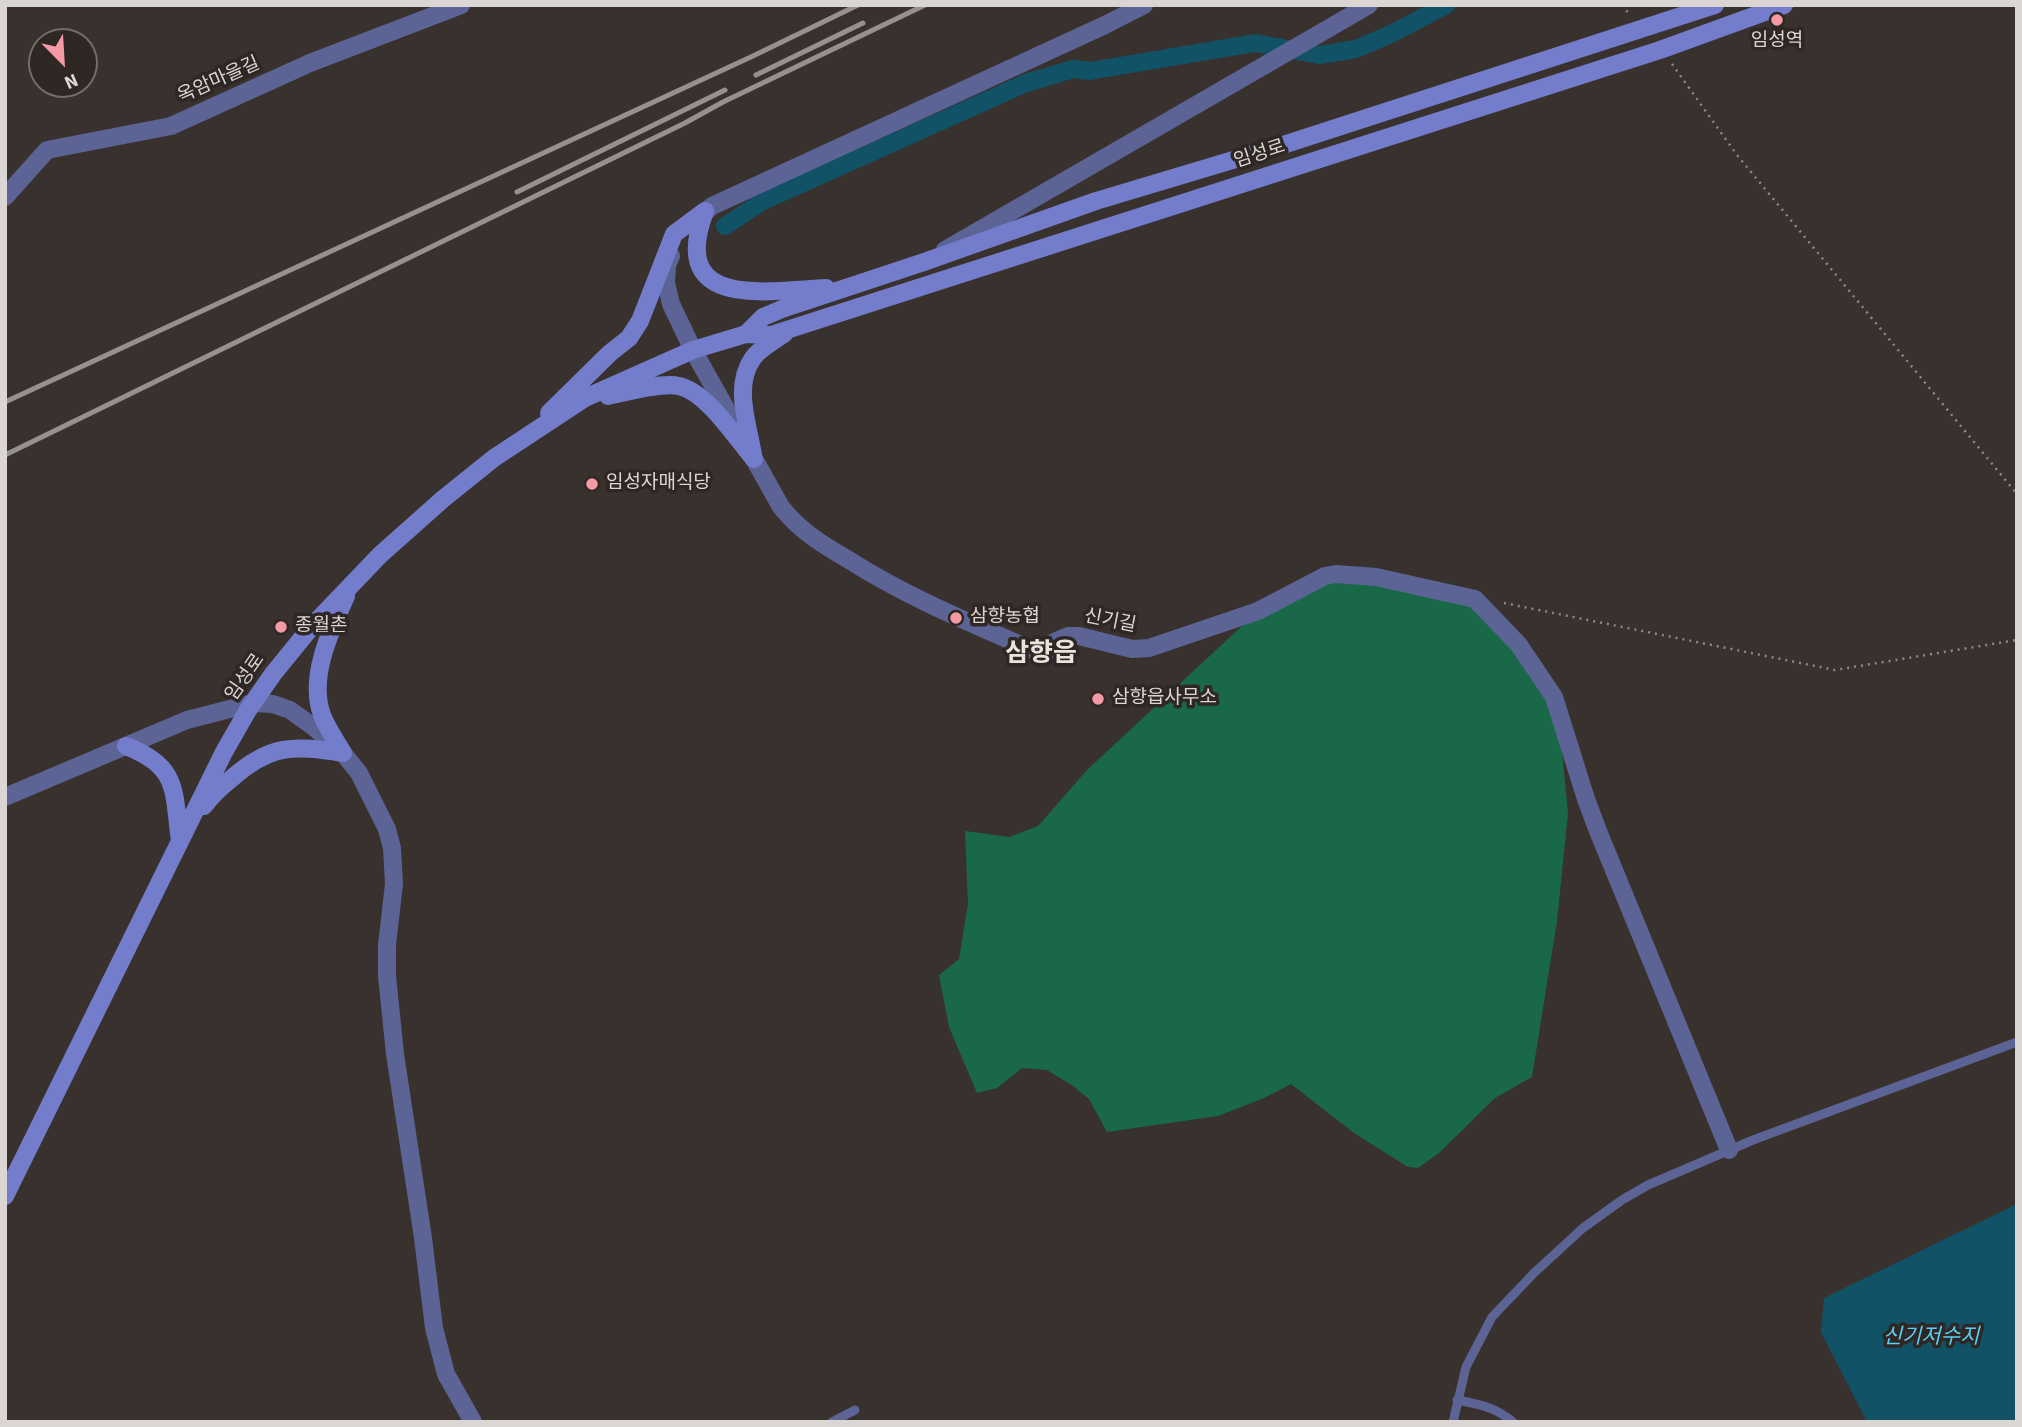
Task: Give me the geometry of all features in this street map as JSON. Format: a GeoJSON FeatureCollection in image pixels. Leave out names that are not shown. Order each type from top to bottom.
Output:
{"type":"FeatureCollection","features":[{"type":"Feature","properties":{"kind":"main road","name":"임성로"},"geometry":{"type":"LineString","coordinates":[[746,334],[762,317],[1096,201],[1283,145],[1715,5]]}},
{"type":"Feature","properties":{"kind":"main road","name":"임성로"},"geometry":{"type":"LineString","coordinates":[[5,1196],[224,752],[253,702],[313,626],[380,555],[494,458],[585,398],[694,351],[746,334],[771,335],[1660,50],[1784,5]]}},
{"type":"Feature","properties":{"kind":"main road"},"geometry":{"type":"LineString","coordinates":[[705,211],[698,229],[696,246],[705,275],[713,282],[745,292],[846,287]]}},
{"type":"Feature","properties":{"kind":"main road"},"geometry":{"type":"LineString","coordinates":[[518,442],[629,338],[640,321],[674,233],[705,211]]}},
{"type":"Feature","properties":{"kind":"main road"},"geometry":{"type":"LineString","coordinates":[[754,459],[742,394],[745,372],[755,356],[796,327]]}},
{"type":"Feature","properties":{"kind":"main road"},"geometry":{"type":"LineString","coordinates":[[578,403],[646,388],[678,386],[709,404],[754,459]]}},
{"type":"Feature","properties":{"kind":"main road"},"geometry":{"type":"LineString","coordinates":[[343,753],[322,715],[319,700],[320,673],[325,644],[351,586]]}},
{"type":"Feature","properties":{"kind":"main road"},"geometry":{"type":"LineString","coordinates":[[126,746],[145,753],[168,774],[173,785],[180,841]]}},
{"type":"Feature","properties":{"kind":"main road"},"geometry":{"type":"LineString","coordinates":[[180,841],[213,794],[257,758],[292,748],[343,753]]}},
{"type":"Feature","properties":{"kind":"street","name":"옥암마을길"},"geometry":{"type":"LineString","coordinates":[[5,197],[47,150],[171,126],[310,63],[461,5]]}},
{"type":"Feature","properties":{"kind":"street"},"geometry":{"type":"LineString","coordinates":[[705,211],[1144,5]]}},
{"type":"Feature","properties":{"kind":"street","name":"임성로"},"geometry":{"type":"LineString","coordinates":[[924,262],[1369,5]]}},
{"type":"Feature","properties":{"kind":"street","name":"신기길"},"geometry":{"type":"LineString","coordinates":[[705,211],[685,232],[667,265],[666,283],[671,304],[694,351],[792,522],[862,569],[903,591],[1044,656],[1054,642],[1069,636],[1132,649],[1149,648],[1258,611],[1325,576],[1336,574],[1376,577],[1475,599]]}},
{"type":"Feature","properties":{"kind":"street"},"geometry":{"type":"LineString","coordinates":[[1475,599],[1519,645],[1553,697],[1598,831],[1729,1150]]}},
{"type":"Feature","properties":{"kind":"street"},"geometry":{"type":"LineString","coordinates":[[5,797],[187,720],[253,702],[290,710],[343,753],[359,774],[387,829],[392,848],[394,884],[386,954],[402,1105],[437,1344],[450,1382],[473,1422]]}},
{"type":"Feature","properties":{"kind":"street"},"geometry":{"type":"LineString","coordinates":[[5,1184],[24,1155]]}},
{"type":"Feature","properties":{"kind":"lane"},"geometry":{"type":"LineString","coordinates":[[1452,1422],[1466,1367],[1492,1317],[1583,1228],[1622,1200],[1647,1185],[1729,1150],[2017,1042]]}},
{"type":"Feature","properties":{"kind":"lane"},"geometry":{"type":"LineString","coordinates":[[1457,1400],[1489,1406],[1513,1422]]}},
{"type":"Feature","properties":{"kind":"lane"},"geometry":{"type":"LineString","coordinates":[[832,1422],[855,1410]]}},
{"type":"Feature","properties":{"kind":"path"},"geometry":{"type":"LineString","coordinates":[[1660,50],[1737,155],[2017,494]]}},
{"type":"Feature","properties":{"kind":"path"},"geometry":{"type":"LineString","coordinates":[[1475,599],[1835,670],[2017,640]]}},
{"type":"Feature","properties":{"kind":"green space"},"geometry":{"type":"Polygon","coordinates":[[[1325,576],[1475,599],[1558,710],[1568,813],[1557,921],[1532,1077],[1495,1098],[1439,1153],[1418,1168],[1408,1167],[1354,1133],[1291,1084],[1218,1116],[1107,1132],[1089,1099],[1047,1070],[1022,1068],[997,1088],[977,1093],[949,1027],[939,975],[959,959],[968,904],[965,831],[1009,837],[1038,826],[1087,770],[1258,611],[1325,576]]]}},
{"type":"Feature","properties":{"kind":"water","name":"신기저수지"},"geometry":{"type":"Polygon","coordinates":[[[2017,1204],[2017,1422],[1867,1422],[1821,1332],[1824,1298],[2017,1204]]]}},
{"type":"Feature","properties":{"kind":"waterway"},"geometry":{"type":"LineString","coordinates":[[725,226],[763,201],[1026,83],[1073,69],[1090,71],[1255,43],[1320,55],[1356,49],[1446,5]]}},
{"type":"Feature","properties":{"kind":"railway"},"geometry":{"type":"LineString","coordinates":[[5,402],[858,5]]}},
{"type":"Feature","properties":{"kind":"railway"},"geometry":{"type":"LineString","coordinates":[[5,455],[925,5]]}},
{"type":"Feature","properties":{"kind":"railway"},"geometry":{"type":"LineString","coordinates":[[756,75],[863,23]]}},
{"type":"Feature","properties":{"kind":"railway"},"geometry":{"type":"LineString","coordinates":[[517,192],[725,90]]}},
{"type":"Feature","properties":{"kind":"place","name":"임성역"},"geometry":{"type":"Point","coordinates":[1777,20]}},
{"type":"Feature","properties":{"kind":"place","name":"임성자매식당"},"geometry":{"type":"Point","coordinates":[592,484]}},
{"type":"Feature","properties":{"kind":"place","name":"삼향농협"},"geometry":{"type":"Point","coordinates":[956,618]}},
{"type":"Feature","properties":{"kind":"place","name":"종월촌"},"geometry":{"type":"Point","coordinates":[281,627]}},
{"type":"Feature","properties":{"kind":"place","name":"삼향읍사무소"},"geometry":{"type":"Point","coordinates":[1098,699]}},
{"type":"Feature","properties":{"kind":"district","name":"삼향읍"},"geometry":{"type":"Point","coordinates":[1041,655]}}]}
